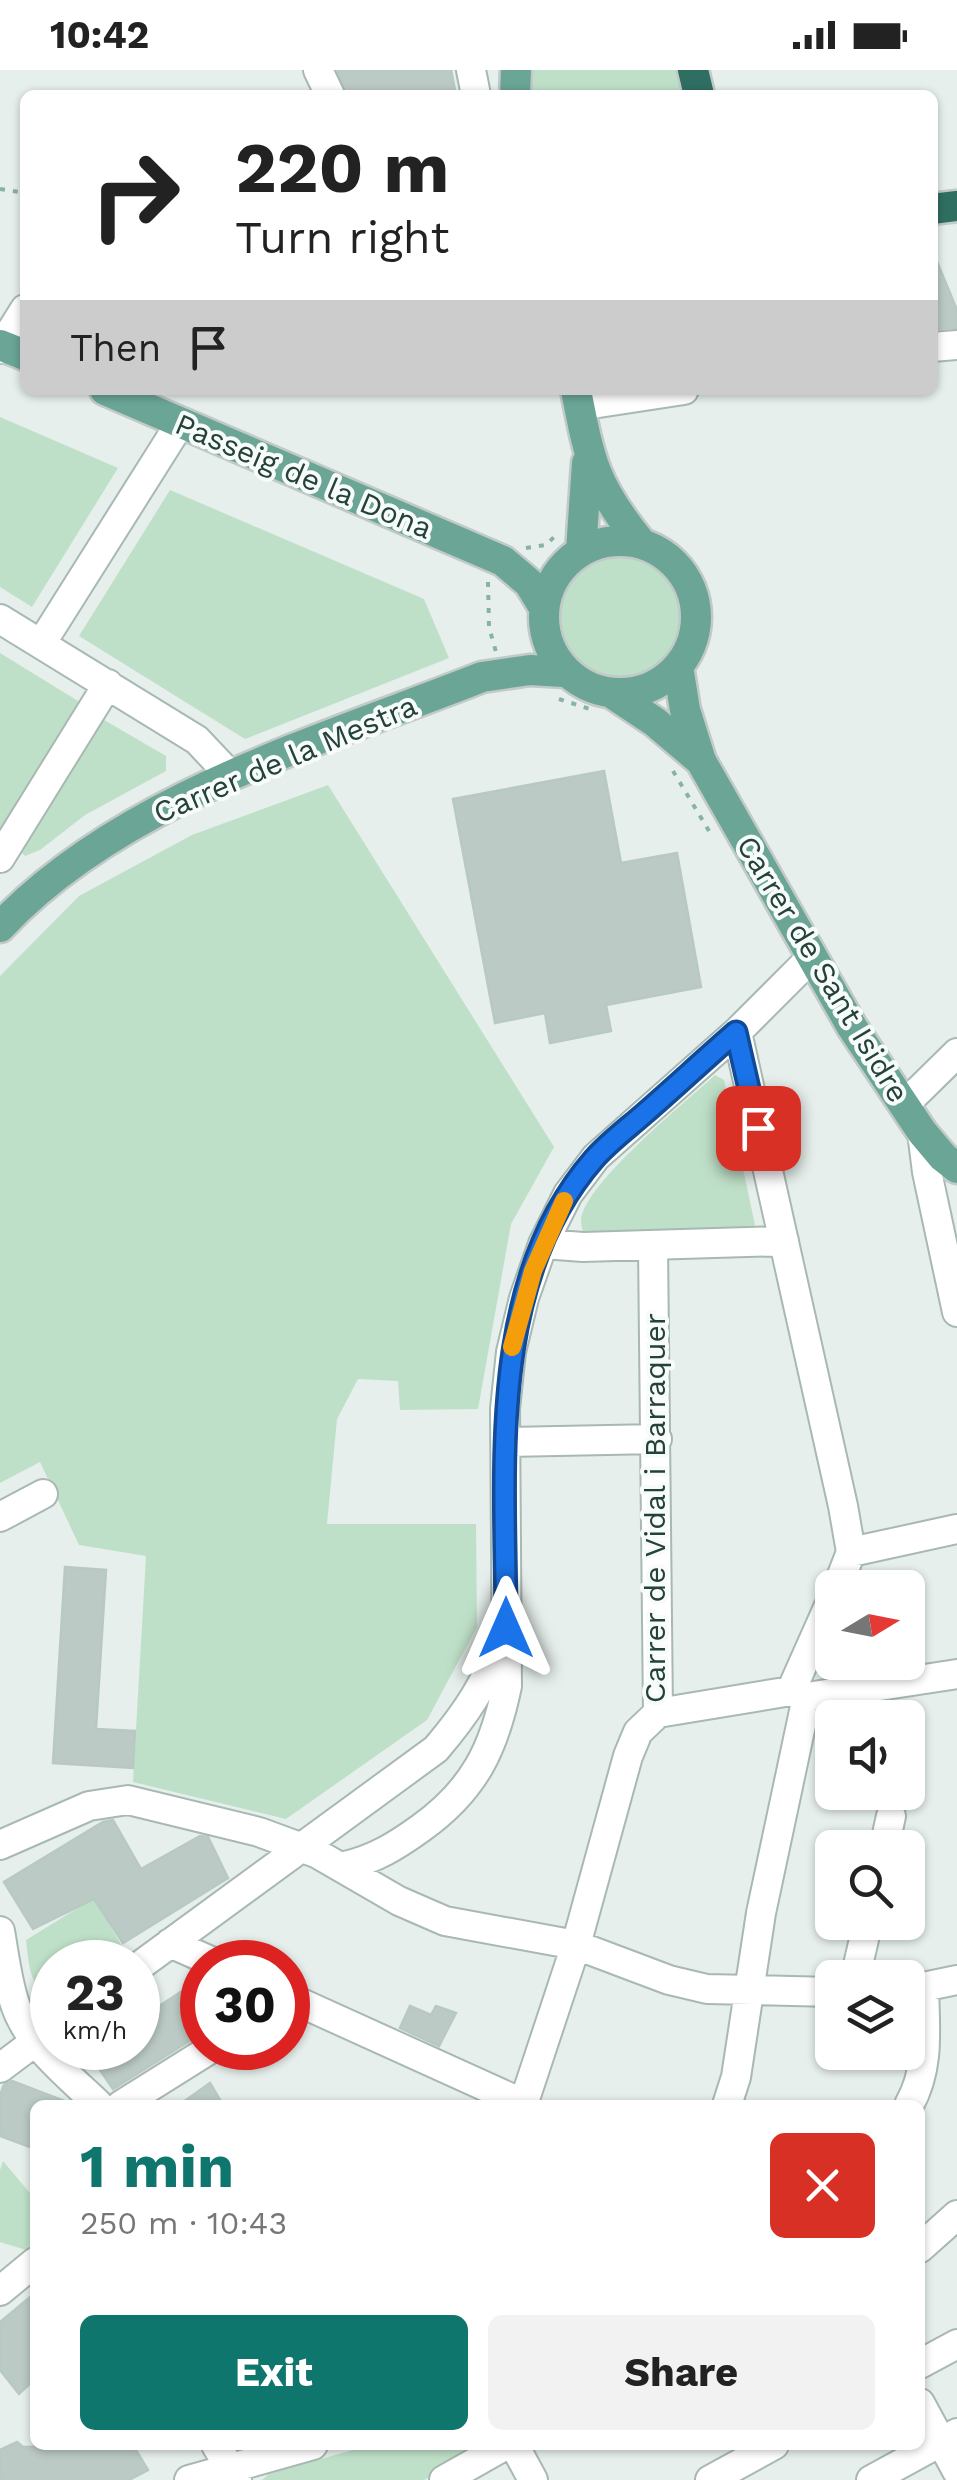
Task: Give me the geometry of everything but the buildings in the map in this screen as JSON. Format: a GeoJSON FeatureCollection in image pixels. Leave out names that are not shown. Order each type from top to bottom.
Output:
{"type":"FeatureCollection","features":[{"type":"Feature","properties":{"kind":"main road","name":"Passeig de la Dona"},"geometry":{"type":"LineString","coordinates":[[118,395],[503,561],[529,583],[544,615]]}},
{"type":"Feature","properties":{"kind":"main road"},"geometry":{"type":"LineString","coordinates":[[577,398],[588,455],[614,510],[641,543]]}},
{"type":"Feature","properties":{"kind":"main road"},"geometry":{"type":"LineString","coordinates":[[573,557],[615,540],[641,543],[660,552],[682,574],[691,590],[696,626],[692,645],[678,666],[658,683],[603,702],[584,685],[556,683],[544,615],[548,589],[573,557],[588,455]]}},
{"type":"Feature","properties":{"kind":"main road","name":"Passeig de la Dona"},"geometry":{"type":"LineString","coordinates":[[503,561],[573,557]]}},
{"type":"Feature","properties":{"kind":"main road","name":"Carrer de la Mestra"},"geometry":{"type":"LineString","coordinates":[[482,677],[513,655],[544,615]]}},
{"type":"Feature","properties":{"kind":"main road","name":"Carrer de Sant Isidre"},"geometry":{"type":"LineString","coordinates":[[678,666],[685,710],[687,766]]}},
{"type":"Feature","properties":{"kind":"main road","name":"Carrer de la Mestra"},"geometry":{"type":"LineString","coordinates":[[0,927],[64,870],[96,848],[175,801],[231,776],[482,677],[530,670],[556,683]]}},
{"type":"Feature","properties":{"kind":"main road","name":"Carrer de Sant Isidre"},"geometry":{"type":"LineString","coordinates":[[603,702],[655,722],[922,1132],[957,1168]]}},
{"type":"Feature","properties":{"kind":"street"},"geometry":{"type":"LineString","coordinates":[[5,348],[20,319]]}},
{"type":"Feature","properties":{"kind":"street"},"geometry":{"type":"LineString","coordinates":[[577,398],[617,395]]}},
{"type":"Feature","properties":{"kind":"street"},"geometry":{"type":"LineString","coordinates":[[41,644],[181,422]]}},
{"type":"Feature","properties":{"kind":"street"},"geometry":{"type":"LineString","coordinates":[[0,619],[197,740],[231,776]]}},
{"type":"Feature","properties":{"kind":"street"},"geometry":{"type":"LineString","coordinates":[[0,858],[108,684]]}},
{"type":"Feature","properties":{"kind":"street"},"geometry":{"type":"LineString","coordinates":[[345,1866],[372,1860],[424,1827],[458,1798],[480,1768],[499,1726],[507,1686],[505,1409],[511,1352],[543,1244],[568,1194],[596,1157],[736,1032],[811,958]]}},
{"type":"Feature","properties":{"kind":"street"},"geometry":{"type":"LineString","coordinates":[[736,1032],[843,1506],[850,1552],[844,1570]]}},
{"type":"Feature","properties":{"kind":"street"},"geometry":{"type":"LineString","coordinates":[[904,1105],[957,1053]]}},
{"type":"Feature","properties":{"kind":"street"},"geometry":{"type":"LineString","coordinates":[[922,1132],[927,1172],[952,1265],[957,1312]]}},
{"type":"Feature","properties":{"kind":"street"},"geometry":{"type":"LineString","coordinates":[[543,1244],[582,1248],[784,1241]]}},
{"type":"Feature","properties":{"kind":"street","name":"Carrer de Vidal i Barraquer"},"geometry":{"type":"LineString","coordinates":[[526,2100],[576,1945],[628,1756],[638,1732],[658,1713],[653,1246]]}},
{"type":"Feature","properties":{"kind":"street"},"geometry":{"type":"LineString","coordinates":[[506,1442],[657,1438]]}},
{"type":"Feature","properties":{"kind":"street"},"geometry":{"type":"LineString","coordinates":[[0,1517],[44,1494]]}},
{"type":"Feature","properties":{"kind":"street"},"geometry":{"type":"LineString","coordinates":[[850,1552],[957,1529]]}},
{"type":"Feature","properties":{"kind":"street"},"geometry":{"type":"LineString","coordinates":[[160,1950],[436,1749],[468,1712],[494,1664],[506,1628]]}},
{"type":"Feature","properties":{"kind":"street"},"geometry":{"type":"LineString","coordinates":[[729,2100],[736,2076],[799,1694],[815,1648]]}},
{"type":"Feature","properties":{"kind":"street"},"geometry":{"type":"LineString","coordinates":[[658,1713],[957,1674]]}},
{"type":"Feature","properties":{"kind":"street"},"geometry":{"type":"LineString","coordinates":[[0,1846],[90,1806],[116,1800],[258,1832],[302,1848],[345,1866],[400,1900],[445,1920],[576,1945],[668,1980],[708,1989],[815,1992]]}},
{"type":"Feature","properties":{"kind":"street"},"geometry":{"type":"LineString","coordinates":[[888,1830],[891,1816]]}},
{"type":"Feature","properties":{"kind":"street"},"geometry":{"type":"LineString","coordinates":[[0,1930],[14,2003],[30,2020]]}},
{"type":"Feature","properties":{"kind":"street"},"geometry":{"type":"LineString","coordinates":[[170,1943],[180,1947]]}},
{"type":"Feature","properties":{"kind":"street"},"geometry":{"type":"LineString","coordinates":[[925,1987],[957,1980]]}},
{"type":"Feature","properties":{"kind":"street"},"geometry":{"type":"LineString","coordinates":[[310,2006],[513,2100]]}},
{"type":"Feature","properties":{"kind":"street"},"geometry":{"type":"LineString","coordinates":[[0,2068],[30,2046]]}},
{"type":"Feature","properties":{"kind":"street"},"geometry":{"type":"LineString","coordinates":[[128,2100],[180,2068]]}},
{"type":"Feature","properties":{"kind":"street"},"geometry":{"type":"LineString","coordinates":[[72,2070],[96,2100]]}},
{"type":"Feature","properties":{"kind":"street"},"geometry":{"type":"LineString","coordinates":[[910,2100],[924,2070]]}},
{"type":"Feature","properties":{"kind":"street"},"geometry":{"type":"LineString","coordinates":[[925,2244],[957,2215]]}},
{"type":"Feature","properties":{"kind":"street"},"geometry":{"type":"LineString","coordinates":[[0,2292],[30,2266]]}},
{"type":"Feature","properties":{"kind":"street"},"geometry":{"type":"LineString","coordinates":[[925,2361],[957,2344]]}},
{"type":"Feature","properties":{"kind":"street"},"geometry":{"type":"LineString","coordinates":[[925,2409],[949,2438],[957,2471]]}},
{"type":"Feature","properties":{"kind":"street"},"geometry":{"type":"LineString","coordinates":[[871,2480],[949,2438]]}},
{"type":"Feature","properties":{"kind":"street"},"geometry":{"type":"LineString","coordinates":[[189,2480],[228,2464],[290,2450]]}},
{"type":"Feature","properties":{"kind":"street"},"geometry":{"type":"LineString","coordinates":[[444,2480],[497,2450]]}},
{"type":"Feature","properties":{"kind":"street"},"geometry":{"type":"LineString","coordinates":[[517,2450],[533,2480]]}},
{"type":"Feature","properties":{"kind":"street"},"geometry":{"type":"LineString","coordinates":[[710,2480],[764,2450]]}},
{"type":"Feature","properties":{"kind":"path"},"geometry":{"type":"LineString","coordinates":[[556,683],[603,702]]}},
{"type":"Feature","properties":{"kind":"path"},"geometry":{"type":"LineString","coordinates":[[687,766],[713,838]]}},
{"type":"Feature","properties":{"kind":"green space"},"geometry":{"type":"Polygon","coordinates":[[[516,70],[692,70],[692,90],[515,90],[516,70]]]}},
{"type":"Feature","properties":{"kind":"green space"},"geometry":{"type":"Polygon","coordinates":[[[0,417],[118,468],[32,607],[0,587],[0,417]]]}},
{"type":"Feature","properties":{"kind":"green space"},"geometry":{"type":"Polygon","coordinates":[[[170,490],[424,599],[449,658],[245,739],[79,636],[170,490]]]}},
{"type":"Feature","properties":{"kind":"green space"},"geometry":{"type":"Polygon","coordinates":[[[620,541],[649,547],[674,563],[690,588],[696,617],[690,646],[674,671],[649,687],[620,693],[591,687],[566,671],[550,646],[544,617],[550,588],[566,563],[591,547],[620,541]]]}},
{"type":"Feature","properties":{"kind":"green space"},"geometry":{"type":"Polygon","coordinates":[[[0,653],[83,704],[0,836],[0,653]]]}},
{"type":"Feature","properties":{"kind":"green space"},"geometry":{"type":"Polygon","coordinates":[[[99,717],[166,756],[166,771],[85,815],[40,850],[25,856],[18,849],[99,717]]]}},
{"type":"Feature","properties":{"kind":"green space"},"geometry":{"type":"Polygon","coordinates":[[[328,785],[554,1147],[511,1224],[478,1409],[400,1410],[398,1381],[358,1379],[337,1419],[327,1524],[476,1524],[477,1627],[427,1720],[286,1819],[133,1782],[146,1556],[79,1545],[40,1462],[0,1483],[0,976],[79,896],[192,835],[328,785]]]}},
{"type":"Feature","properties":{"kind":"green space"},"geometry":{"type":"Polygon","coordinates":[[[715,1075],[724,1080],[755,1225],[745,1232],[584,1236],[581,1220],[599,1186],[638,1144],[715,1075]]]}},
{"type":"Feature","properties":{"kind":"green space"},"geometry":{"type":"Polygon","coordinates":[[[94,1898],[118,1940],[30,1940],[30,1968],[26,1940],[94,1898]]]}},
{"type":"Feature","properties":{"kind":"green space"},"geometry":{"type":"Polygon","coordinates":[[[3,2161],[30,2192],[30,2246],[26,2250],[0,2242],[3,2161]]]}},
{"type":"Feature","properties":{"kind":"green space"},"geometry":{"type":"Polygon","coordinates":[[[353,2450],[476,2450],[424,2480],[262,2480],[269,2474],[353,2450]]]}},
{"type":"Feature","properties":{"kind":"slow traffic"},"geometry":{"type":"LineString","coordinates":[[512,1347],[533,1271],[564,1201]]}},
{"type":"Feature","properties":{"kind":"route"},"geometry":{"type":"LineString","coordinates":[[506,1628],[505,1409],[511,1352],[533,1271],[568,1194],[596,1157],[736,1032],[758,1128]]}}]}
